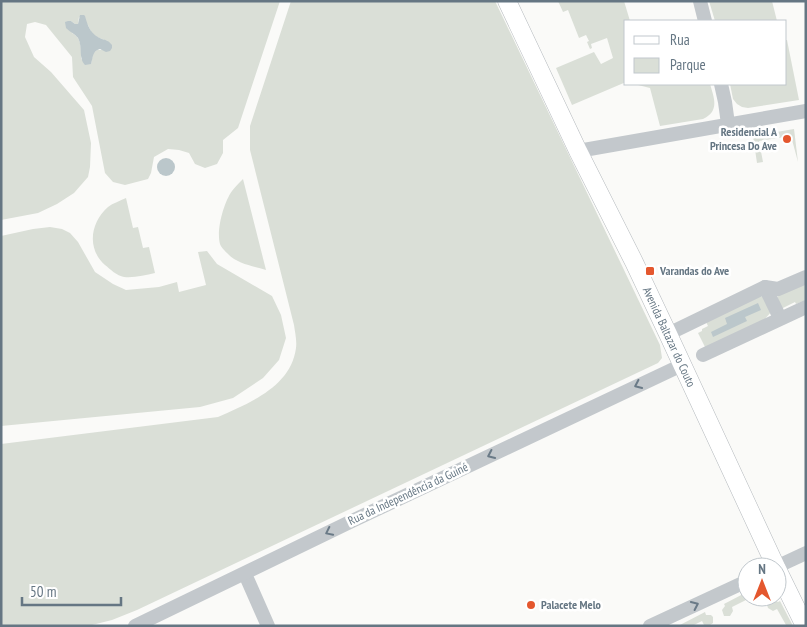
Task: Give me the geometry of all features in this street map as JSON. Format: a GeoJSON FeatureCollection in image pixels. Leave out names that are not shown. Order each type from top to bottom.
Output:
{"type":"FeatureCollection","features":[{"type":"Feature","properties":{"kind":"main road","name":"Avenida Baltazar do Couto"},"geometry":{"type":"LineString","coordinates":[[507,1],[578,151],[634,262],[771,557]]}},
{"type":"Feature","properties":{"kind":"main road","name":"Avenida Baltazar do Couto"},"geometry":{"type":"LineString","coordinates":[[787,590],[805,626]]}},
{"type":"Feature","properties":{"kind":"street"},"geometry":{"type":"LineString","coordinates":[[700,1],[705,20]]}},
{"type":"Feature","properties":{"kind":"street"},"geometry":{"type":"LineString","coordinates":[[721,85],[728,124]]}},
{"type":"Feature","properties":{"kind":"street"},"geometry":{"type":"LineString","coordinates":[[578,151],[806,111]]}},
{"type":"Feature","properties":{"kind":"street"},"geometry":{"type":"LineString","coordinates":[[668,334],[765,288],[778,289],[806,277]]}},
{"type":"Feature","properties":{"kind":"street"},"geometry":{"type":"LineString","coordinates":[[765,288],[780,318]]}},
{"type":"Feature","properties":{"kind":"street","name":"Avenida Baltazar do Couto"},"geometry":{"type":"LineString","coordinates":[[704,354],[806,307]]}},
{"type":"Feature","properties":{"kind":"street","name":"Rua da Independência da Guiné"},"geometry":{"type":"LineString","coordinates":[[135,626],[682,365]]}},
{"type":"Feature","properties":{"kind":"street"},"geometry":{"type":"LineString","coordinates":[[787,562],[806,553]]}},
{"type":"Feature","properties":{"kind":"street"},"geometry":{"type":"LineString","coordinates":[[245,574],[268,626]]}},
{"type":"Feature","properties":{"kind":"street"},"geometry":{"type":"LineString","coordinates":[[650,626],[737,586]]}},
{"type":"Feature","properties":{"kind":"green space"},"geometry":{"type":"Polygon","coordinates":[[[1,1],[280,1],[238,128],[223,140],[223,153],[217,164],[205,168],[195,164],[189,153],[168,149],[154,157],[148,179],[125,185],[113,182],[105,173],[92,106],[73,77],[72,57],[46,25],[35,22],[27,24],[25,37],[34,57],[51,72],[84,110],[91,143],[90,167],[88,177],[74,193],[57,204],[38,213],[1,220],[1,1]],[[79,17],[78,24],[71,21],[72,33],[78,38],[80,44],[81,59],[91,64],[93,53],[97,50],[103,50],[107,41],[92,34],[88,25],[79,17]]]}},
{"type":"Feature","properties":{"kind":"green space"},"geometry":{"type":"Polygon","coordinates":[[[291,1],[495,1],[660,345],[662,358],[658,363],[137,610],[112,620],[92,625],[1,626],[1,444],[218,417],[243,406],[267,392],[286,373],[292,362],[296,345],[294,325],[250,150],[250,126],[291,1]]]}},
{"type":"Feature","properties":{"kind":"green space"},"geometry":{"type":"Polygon","coordinates":[[[558,1],[624,1],[630,20],[624,20],[624,83],[572,105],[556,68],[594,52],[601,64],[613,58],[607,38],[591,44],[592,48],[590,49],[586,35],[579,38],[568,10],[563,12],[558,1]]]}},
{"type":"Feature","properties":{"kind":"green space"},"geometry":{"type":"Polygon","coordinates":[[[709,1],[772,1],[777,20],[715,20],[709,1]]]}},
{"type":"Feature","properties":{"kind":"green space"},"geometry":{"type":"Polygon","coordinates":[[[787,40],[799,100],[748,108],[737,104],[733,99],[730,85],[787,85],[787,40]]]}},
{"type":"Feature","properties":{"kind":"green space"},"geometry":{"type":"Polygon","coordinates":[[[638,85],[710,85],[714,108],[703,119],[660,126],[650,88],[638,85]]]}},
{"type":"Feature","properties":{"kind":"green space"},"geometry":{"type":"Polygon","coordinates":[[[794,129],[798,162],[791,136],[759,141],[763,162],[757,163],[753,136],[794,129]]]}},
{"type":"Feature","properties":{"kind":"green space"},"geometry":{"type":"Polygon","coordinates":[[[243,179],[266,270],[235,260],[220,244],[219,231],[224,209],[232,191],[243,179]]]}},
{"type":"Feature","properties":{"kind":"green space"},"geometry":{"type":"Polygon","coordinates":[[[126,198],[133,228],[138,227],[143,248],[149,247],[155,273],[136,277],[121,276],[105,265],[95,251],[93,235],[102,213],[114,203],[126,198]]]}},
{"type":"Feature","properties":{"kind":"green space"},"geometry":{"type":"Polygon","coordinates":[[[50,227],[62,229],[70,233],[78,242],[95,272],[126,290],[159,287],[177,282],[179,292],[206,285],[198,252],[207,251],[217,264],[272,296],[281,315],[286,338],[279,360],[263,378],[233,398],[200,407],[1,426],[1,236],[50,227]]]}},
{"type":"Feature","properties":{"kind":"green space"},"geometry":{"type":"Polygon","coordinates":[[[806,282],[806,300],[796,304],[795,302],[781,309],[777,295],[806,282]]]}},
{"type":"Feature","properties":{"kind":"green space"},"geometry":{"type":"Polygon","coordinates":[[[758,295],[766,298],[772,311],[764,320],[706,349],[698,333],[708,326],[706,322],[758,295]]]}},
{"type":"Feature","properties":{"kind":"green space"},"geometry":{"type":"Polygon","coordinates":[[[737,597],[737,604],[732,607],[733,611],[730,616],[724,616],[722,610],[725,606],[724,604],[737,597]]]}},
{"type":"Feature","properties":{"kind":"green space"},"geometry":{"type":"Polygon","coordinates":[[[783,607],[793,626],[783,626],[786,625],[777,609],[773,611],[768,608],[783,607]]]}},
{"type":"Feature","properties":{"kind":"green space"},"geometry":{"type":"Polygon","coordinates":[[[705,612],[706,615],[713,617],[713,623],[710,625],[704,625],[702,621],[692,626],[678,626],[705,612]]]}},
{"type":"Feature","properties":{"kind":"shaded area"},"geometry":{"type":"Polygon","coordinates":[[[80,15],[85,16],[89,27],[95,35],[112,45],[110,51],[106,52],[100,49],[96,51],[91,64],[85,65],[78,38],[66,28],[65,22],[71,21],[78,24],[80,15]]]}},
{"type":"Feature","properties":{"kind":"shaded area"},"geometry":{"type":"Polygon","coordinates":[[[166,158],[172,161],[175,167],[172,173],[166,176],[160,173],[157,167],[160,161],[166,158]]]}},
{"type":"Feature","properties":{"kind":"shaded area"},"geometry":{"type":"Polygon","coordinates":[[[758,303],[761,310],[745,317],[747,321],[713,337],[711,332],[727,324],[725,318],[758,303]]]}},
{"type":"Feature","properties":{"kind":"place","name":"Residencial A Princesa Do Ave"},"geometry":{"type":"Point","coordinates":[787,139]}},
{"type":"Feature","properties":{"kind":"place","name":"Varandas do Ave"},"geometry":{"type":"Point","coordinates":[650,271]}},
{"type":"Feature","properties":{"kind":"place","name":"Palacete Melo"},"geometry":{"type":"Point","coordinates":[531,605]}}]}
